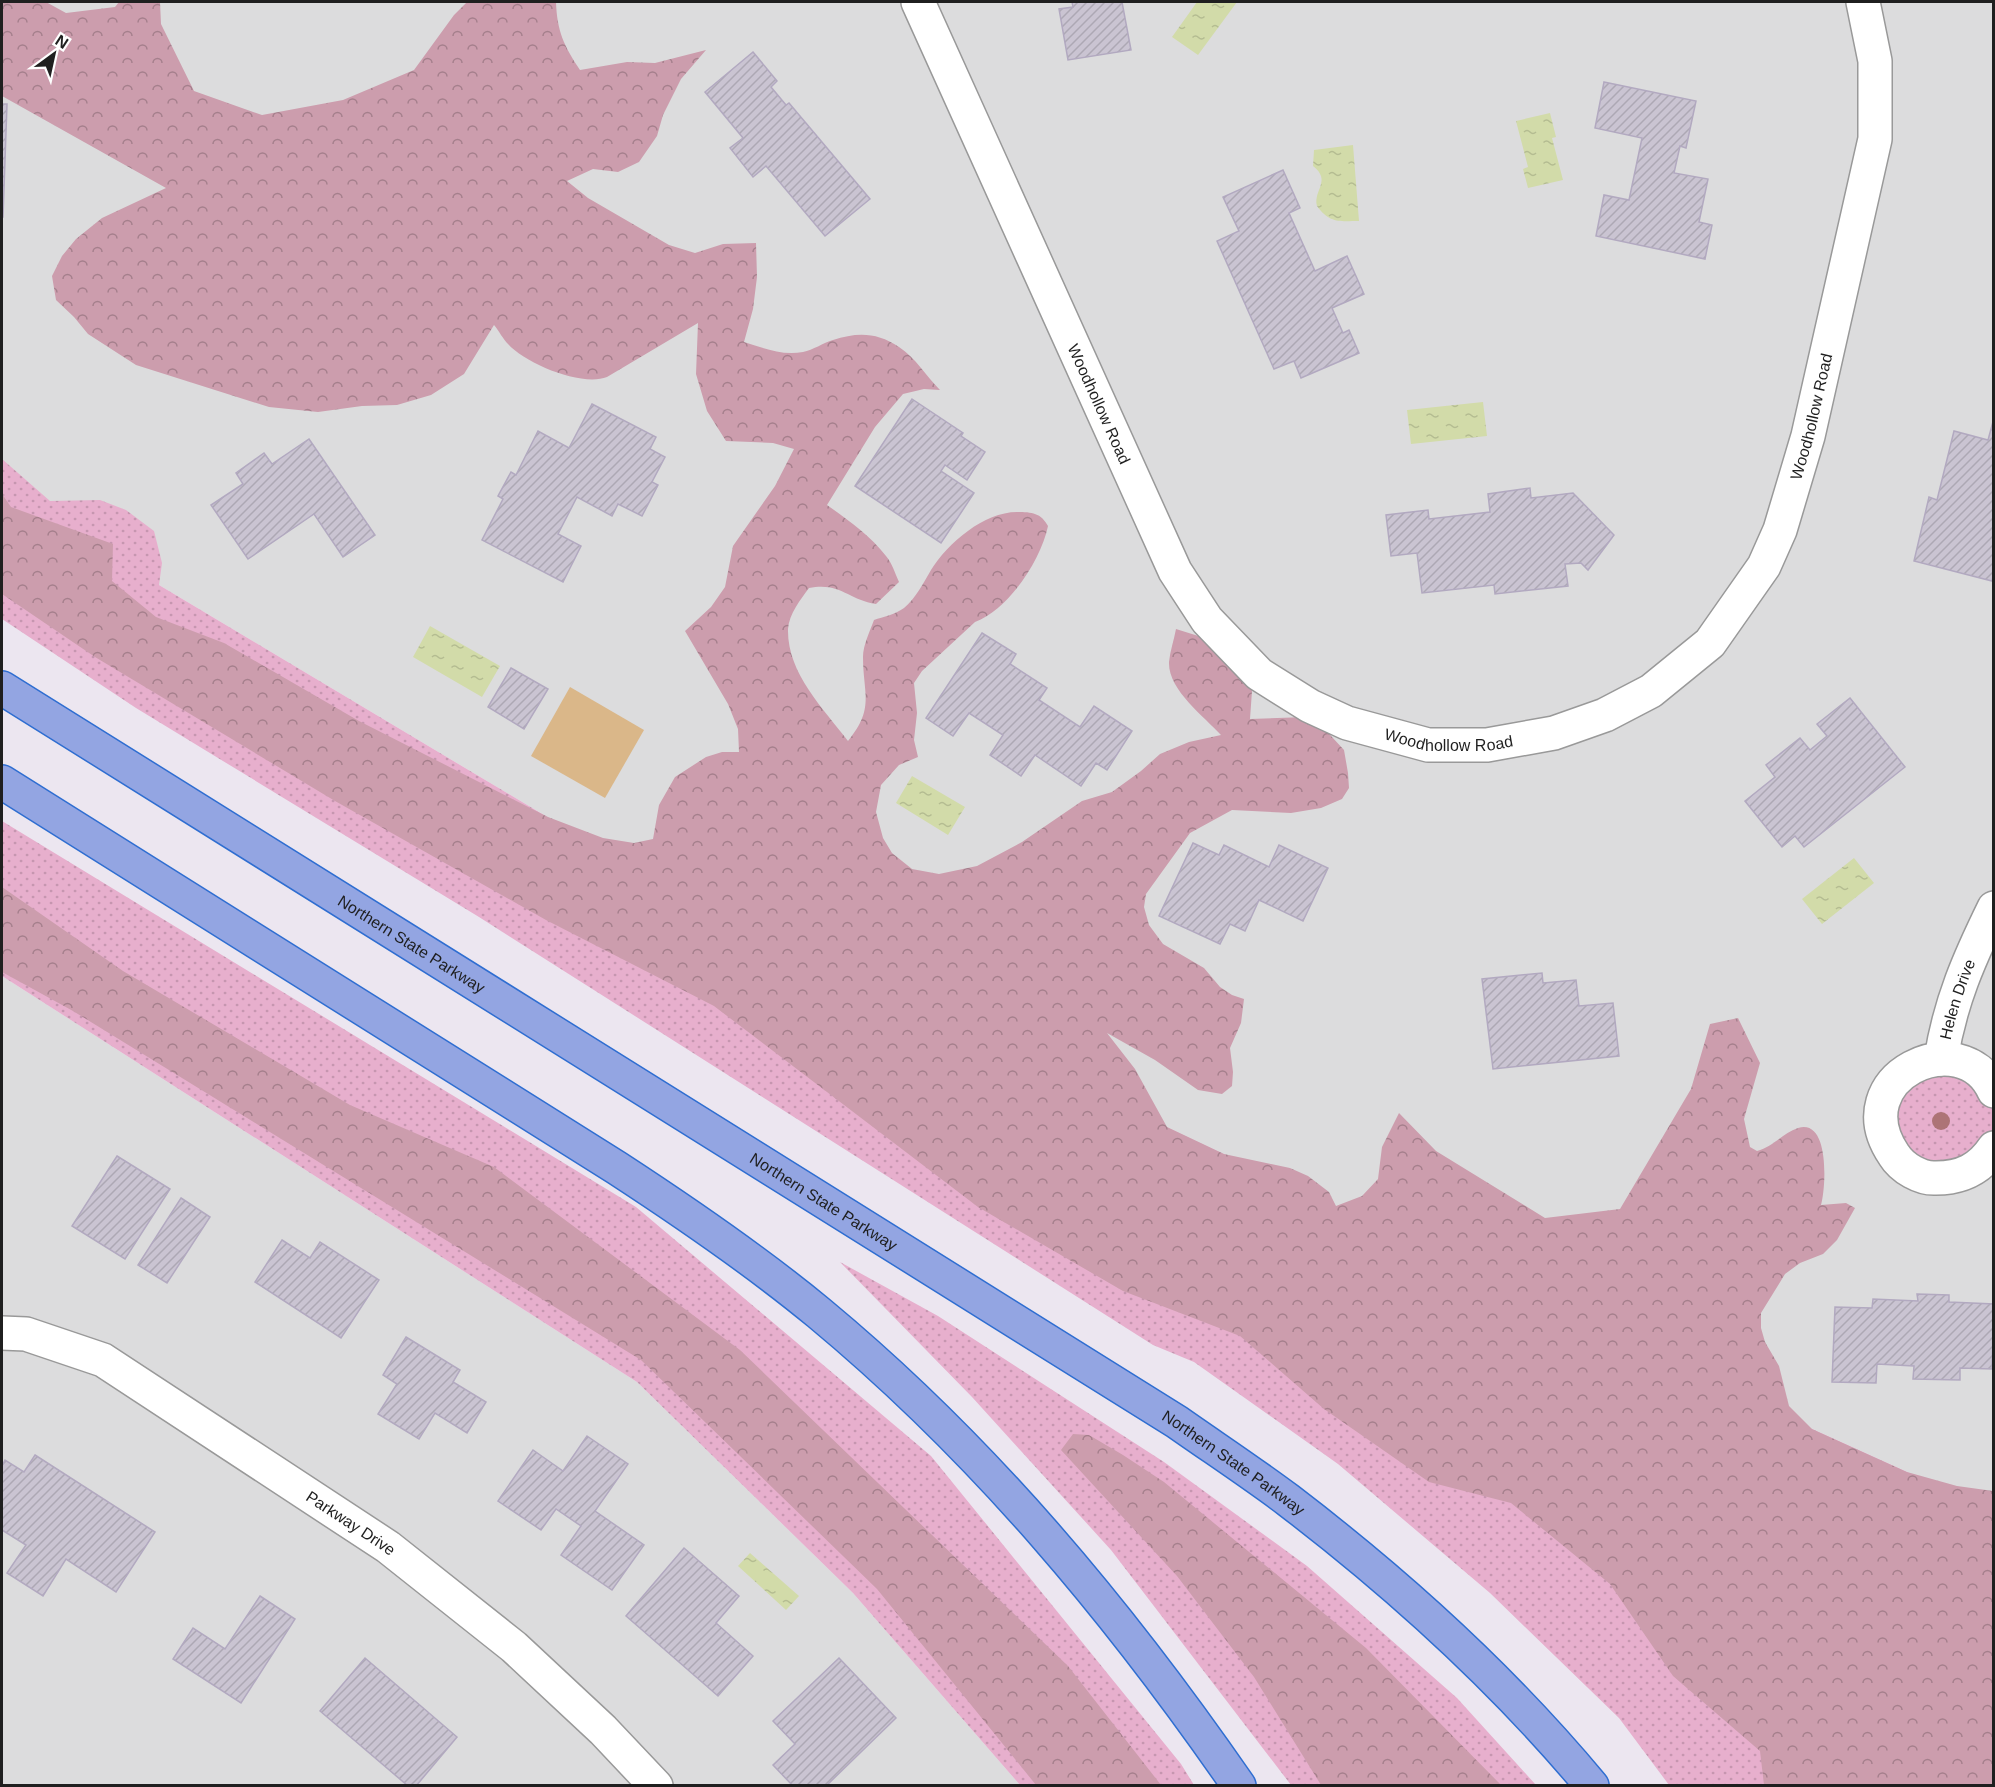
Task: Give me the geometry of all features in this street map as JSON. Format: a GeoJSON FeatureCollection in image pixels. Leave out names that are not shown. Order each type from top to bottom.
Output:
{"type":"FeatureCollection","features":[{"type":"Feature","properties":{"kind":"highway","name":"Northern State Parkway"},"geometry":{"type":"LineString","coordinates":[[2,688],[1177,1422],[1324,1528],[1402,1593],[1503,1689],[1592,1785]]}},
{"type":"Feature","properties":{"kind":"highway"},"geometry":{"type":"LineString","coordinates":[[2,782],[617,1168],[698,1221],[819,1313],[931,1413],[988,1470],[1042,1530],[1144,1654],[1239,1785]]}},
{"type":"Feature","properties":{"kind":"street","name":"Woodhollow Road"},"geometry":{"type":"LineString","coordinates":[[918,2],[1175,571],[1207,620],[1259,674],[1310,706],[1347,723],[1428,745],[1487,745],[1554,733],[1605,715],[1651,691],[1710,642],[1764,566],[1780,530],[1808,436],[1875,139],[1875,61],[1863,2]]}},
{"type":"Feature","properties":{"kind":"street","name":"Helen Drive"},"geometry":{"type":"LineString","coordinates":[[1941,1059],[1946,1024],[1958,990],[1994,908]]}},
{"type":"Feature","properties":{"kind":"street","name":"Helen Drive"},"geometry":{"type":"LineString","coordinates":[[1994,1091],[1978,1071],[1960,1062],[1941,1059],[1921,1062],[1904,1072],[1890,1086],[1882,1104],[1881,1125],[1886,1144],[1897,1160],[1913,1172],[1932,1179],[1952,1178],[1971,1172],[1986,1160],[1994,1148]]}},
{"type":"Feature","properties":{"kind":"street","name":"Parkway Drive"},"geometry":{"type":"LineString","coordinates":[[2,1333],[26,1334],[103,1360],[388,1547],[514,1647],[603,1730],[656,1785]]}},
{"type":"Feature","properties":{"kind":"shaded area"},"geometry":{"type":"Polygon","coordinates":[[[2,2],[1993,2],[1993,1511],[1702,1379],[696,906],[2,491],[2,2]]]}},
{"type":"Feature","properties":{"kind":"shaded area"},"geometry":{"type":"Polygon","coordinates":[[[2,459],[50,501],[100,500],[126,510],[154,531],[162,563],[159,585],[696,906],[1702,1379],[1993,1511],[1993,1785],[1669,1785],[1619,1718],[1490,1593],[1338,1464],[1194,1362],[1153,1345],[479,917],[136,708],[2,619],[2,459]]]}},
{"type":"Feature","properties":{"kind":"shaded area"},"geometry":{"type":"Polygon","coordinates":[[[570,687],[644,730],[605,798],[531,756],[570,687]]]}},
{"type":"Feature","properties":{"kind":"shaded area"},"geometry":{"type":"Polygon","coordinates":[[[2,821],[636,1207],[931,1456],[1181,1764],[1194,1785],[1020,1785],[853,1593],[637,1382],[2,976],[2,821]]]}},
{"type":"Feature","properties":{"kind":"shaded area"},"geometry":{"type":"Polygon","coordinates":[[[2,976],[637,1382],[853,1593],[1020,1785],[2,1785],[2,976]]]}},
{"type":"Feature","properties":{"kind":"shaded area"},"geometry":{"type":"Polygon","coordinates":[[[1921,1062],[1993,1091],[1993,1148],[1913,1172],[1882,1105],[1921,1062]]]}},
{"type":"Feature","properties":{"kind":"shaded area"},"geometry":{"type":"Polygon","coordinates":[[[840,1262],[938,1316],[1164,1462],[1307,1566],[1457,1698],[1536,1785],[1291,1785],[1111,1550],[972,1397],[840,1262]]]}},
{"type":"Feature","properties":{"kind":"green space"},"geometry":{"type":"Polygon","coordinates":[[[2,2],[46,2],[66,13],[115,7],[119,2],[160,2],[161,24],[194,91],[262,115],[343,100],[414,70],[454,15],[467,2],[556,2],[562,38],[580,70],[627,62],[655,63],[706,50],[681,79],[663,115],[657,136],[639,162],[618,172],[593,169],[567,181],[588,198],[669,245],[695,253],[723,244],[756,243],[757,277],[753,309],[744,342],[773,351],[795,353],[807,351],[842,337],[875,336],[905,351],[940,390],[924,389],[903,394],[875,427],[827,505],[880,548],[890,562],[899,582],[876,604],[829,587],[809,588],[796,607],[789,623],[789,645],[800,675],[818,703],[848,741],[865,710],[863,652],[874,620],[904,608],[916,595],[938,560],[957,540],[980,523],[1005,513],[1022,512],[1039,516],[1048,526],[1031,568],[1011,595],[988,616],[975,622],[922,671],[914,683],[917,713],[914,740],[918,757],[899,765],[881,785],[876,812],[883,838],[892,853],[912,869],[939,874],[977,866],[1022,842],[1082,801],[1112,792],[1160,754],[1189,742],[1221,735],[1188,702],[1174,683],[1169,662],[1176,629],[1208,639],[1248,674],[1252,691],[1250,719],[1306,717],[1320,724],[1344,750],[1349,788],[1342,799],[1321,808],[1291,813],[1232,810],[1190,833],[1146,894],[1144,907],[1149,925],[1163,944],[1204,968],[1220,987],[1244,999],[1241,1023],[1230,1048],[1232,1086],[1222,1094],[1198,1090],[1155,1060],[1107,1033],[1135,1069],[1167,1127],[1224,1154],[1290,1168],[1308,1176],[1329,1192],[1336,1206],[1362,1196],[1378,1179],[1382,1147],[1399,1113],[1436,1151],[1545,1218],[1620,1209],[1691,1089],[1710,1024],[1738,1018],[1760,1063],[1744,1119],[1750,1147],[1757,1151],[1793,1130],[1808,1128],[1816,1133],[1821,1143],[1824,1184],[1821,1205],[1846,1203],[1855,1208],[1837,1240],[1823,1254],[1800,1263],[1785,1274],[1761,1313],[1761,1328],[1765,1342],[1779,1366],[1789,1406],[1812,1429],[1907,1472],[1957,1486],[1993,1491],[1993,1785],[1764,1785],[1760,1751],[1673,1676],[1610,1584],[1511,1503],[1429,1482],[1324,1409],[1240,1336],[1123,1291],[978,1207],[714,1006],[546,920],[335,801],[95,657],[2,594],[2,494],[11,507],[113,544],[112,581],[156,617],[224,643],[359,721],[548,817],[603,838],[634,843],[653,839],[659,805],[675,777],[706,757],[722,752],[739,752],[738,729],[728,704],[685,631],[711,607],[725,587],[733,546],[775,486],[794,449],[773,443],[726,441],[707,411],[696,374],[698,323],[607,377],[596,379],[569,376],[541,366],[516,352],[494,325],[464,374],[431,395],[397,405],[362,406],[318,412],[269,407],[136,365],[88,334],[56,300],[52,276],[62,256],[76,239],[102,218],[166,188],[2,96],[2,2]]]}},
{"type":"Feature","properties":{"kind":"green space"},"geometry":{"type":"Polygon","coordinates":[[[2,887],[123,971],[350,1105],[494,1167],[740,1350],[1068,1666],[1161,1785],[1036,1785],[877,1589],[641,1360],[73,1011],[2,972],[2,887]]]}},
{"type":"Feature","properties":{"kind":"green space"},"geometry":{"type":"Polygon","coordinates":[[[1073,1434],[1089,1435],[1164,1482],[1366,1648],[1501,1785],[1321,1785],[1254,1677],[1177,1576],[1061,1450],[1073,1434]]]}},
{"type":"Feature","properties":{"kind":"water"},"geometry":{"type":"Polygon","coordinates":[[[1197,2],[1237,2],[1198,55],[1172,37],[1197,2]]]}},
{"type":"Feature","properties":{"kind":"water"},"geometry":{"type":"Polygon","coordinates":[[[1550,113],[1556,137],[1552,138],[1563,180],[1528,188],[1523,169],[1528,167],[1516,121],[1550,113]]]}},
{"type":"Feature","properties":{"kind":"water"},"geometry":{"type":"Polygon","coordinates":[[[1353,145],[1359,221],[1331,219],[1317,206],[1317,195],[1322,181],[1313,166],[1314,150],[1353,145]]]}},
{"type":"Feature","properties":{"kind":"water"},"geometry":{"type":"Polygon","coordinates":[[[1483,402],[1487,436],[1411,444],[1407,410],[1483,402]]]}},
{"type":"Feature","properties":{"kind":"water"},"geometry":{"type":"Polygon","coordinates":[[[430,626],[500,666],[482,697],[413,657],[430,626]]]}},
{"type":"Feature","properties":{"kind":"water"},"geometry":{"type":"Polygon","coordinates":[[[912,776],[965,807],[948,835],[896,803],[912,776]]]}},
{"type":"Feature","properties":{"kind":"water"},"geometry":{"type":"Polygon","coordinates":[[[1854,858],[1874,883],[1822,924],[1802,899],[1854,858]]]}},
{"type":"Feature","properties":{"kind":"water"},"geometry":{"type":"Polygon","coordinates":[[[750,1553],[799,1596],[786,1610],[738,1566],[750,1553]]]}},
{"type":"Feature","properties":{"kind":"building"},"geometry":{"type":"Polygon","coordinates":[[[1072,2],[1122,2],[1131,50],[1068,60],[1059,9],[1073,7],[1072,2]]]}},
{"type":"Feature","properties":{"kind":"building"},"geometry":{"type":"Polygon","coordinates":[[[753,52],[777,81],[771,87],[786,105],[789,103],[870,199],[825,236],[766,166],[753,177],[730,148],[743,138],[705,92],[753,52]]]}},
{"type":"Feature","properties":{"kind":"building"},"geometry":{"type":"Polygon","coordinates":[[[1604,82],[1696,101],[1686,148],[1680,146],[1674,173],[1708,179],[1699,222],[1712,225],[1705,259],[1596,236],[1604,195],[1629,200],[1642,138],[1595,128],[1604,82]]]}},
{"type":"Feature","properties":{"kind":"building"},"geometry":{"type":"Polygon","coordinates":[[[2,104],[7,104],[3,217],[2,217],[2,104]]]}},
{"type":"Feature","properties":{"kind":"building"},"geometry":{"type":"Polygon","coordinates":[[[1283,170],[1300,208],[1289,213],[1315,271],[1347,256],[1364,294],[1332,308],[1343,333],[1349,330],[1359,353],[1301,378],[1294,361],[1274,369],[1217,241],[1239,231],[1223,197],[1283,170]]]}},
{"type":"Feature","properties":{"kind":"building"},"geometry":{"type":"Polygon","coordinates":[[[912,399],[963,433],[961,436],[985,452],[967,480],[945,465],[941,471],[974,493],[941,543],[855,486],[912,399]]]}},
{"type":"Feature","properties":{"kind":"building"},"geometry":{"type":"Polygon","coordinates":[[[592,404],[656,437],[650,449],[665,457],[652,482],[658,485],[642,516],[618,504],[612,516],[577,497],[558,534],[581,546],[563,582],[482,540],[503,499],[498,496],[511,472],[516,475],[538,431],[569,448],[592,404]]]}},
{"type":"Feature","properties":{"kind":"building"},"geometry":{"type":"Polygon","coordinates":[[[1994,418],[1994,573],[1992,581],[1914,561],[1929,497],[1937,500],[1954,431],[1988,440],[1994,418]]]}},
{"type":"Feature","properties":{"kind":"building"},"geometry":{"type":"Polygon","coordinates":[[[309,439],[375,535],[343,557],[314,514],[248,559],[211,505],[243,484],[236,473],[264,453],[272,464],[309,439]]]}},
{"type":"Feature","properties":{"kind":"building"},"geometry":{"type":"Polygon","coordinates":[[[1530,488],[1531,498],[1573,493],[1614,535],[1588,570],[1581,563],[1565,564],[1568,586],[1495,594],[1494,585],[1422,593],[1417,553],[1391,556],[1386,515],[1428,510],[1429,519],[1490,512],[1488,494],[1530,488]]]}},
{"type":"Feature","properties":{"kind":"building"},"geometry":{"type":"Polygon","coordinates":[[[982,633],[1016,654],[1010,664],[1047,688],[1039,700],[1080,727],[1094,706],[1132,731],[1107,770],[1096,763],[1081,786],[1035,755],[1021,776],[990,755],[1003,735],[969,713],[953,736],[926,718],[982,633]]]}},
{"type":"Feature","properties":{"kind":"building"},"geometry":{"type":"Polygon","coordinates":[[[511,668],[548,689],[524,729],[488,707],[511,668]]]}},
{"type":"Feature","properties":{"kind":"building"},"geometry":{"type":"Polygon","coordinates":[[[1850,698],[1905,767],[1804,847],[1795,836],[1782,847],[1745,801],[1775,777],[1766,765],[1800,738],[1810,750],[1827,736],[1817,724],[1850,698]]]}},
{"type":"Feature","properties":{"kind":"building"},"geometry":{"type":"Polygon","coordinates":[[[1193,843],[1219,855],[1224,845],[1269,867],[1279,845],[1328,868],[1303,921],[1259,900],[1245,931],[1230,924],[1220,944],[1159,916],[1193,843]]]}},
{"type":"Feature","properties":{"kind":"building"},"geometry":{"type":"Polygon","coordinates":[[[1542,973],[1543,983],[1576,980],[1579,1006],[1613,1003],[1619,1056],[1493,1069],[1482,979],[1542,973]]]}},
{"type":"Feature","properties":{"kind":"building"},"geometry":{"type":"Polygon","coordinates":[[[117,1156],[170,1189],[125,1259],[72,1226],[117,1156]]]}},
{"type":"Feature","properties":{"kind":"building"},"geometry":{"type":"Polygon","coordinates":[[[181,1198],[210,1217],[167,1283],[138,1265],[181,1198]]]}},
{"type":"Feature","properties":{"kind":"building"},"geometry":{"type":"Polygon","coordinates":[[[282,1240],[310,1258],[320,1242],[379,1280],[341,1338],[255,1282],[282,1240]]]}},
{"type":"Feature","properties":{"kind":"building"},"geometry":{"type":"Polygon","coordinates":[[[1917,1294],[1949,1295],[1949,1302],[1994,1304],[1992,1369],[1960,1368],[1960,1380],[1913,1379],[1914,1366],[1877,1364],[1876,1383],[1832,1382],[1835,1307],[1872,1308],[1873,1299],[1918,1301],[1917,1294]]]}},
{"type":"Feature","properties":{"kind":"building"},"geometry":{"type":"Polygon","coordinates":[[[406,1337],[460,1370],[453,1382],[486,1402],[467,1433],[435,1413],[419,1439],[378,1414],[397,1384],[383,1375],[406,1337]]]}},
{"type":"Feature","properties":{"kind":"building"},"geometry":{"type":"Polygon","coordinates":[[[587,1436],[628,1464],[595,1511],[644,1545],[612,1590],[561,1555],[581,1526],[556,1509],[541,1530],[498,1501],[533,1450],[563,1471],[587,1436]]]}},
{"type":"Feature","properties":{"kind":"building"},"geometry":{"type":"Polygon","coordinates":[[[35,1455],[155,1532],[116,1592],[66,1559],[43,1596],[7,1573],[26,1545],[2,1530],[2,1466],[5,1460],[24,1472],[35,1455]]]}},
{"type":"Feature","properties":{"kind":"building"},"geometry":{"type":"Polygon","coordinates":[[[684,1548],[739,1596],[716,1623],[753,1656],[718,1696],[626,1616],[684,1548]]]}},
{"type":"Feature","properties":{"kind":"building"},"geometry":{"type":"Polygon","coordinates":[[[260,1596],[295,1619],[241,1703],[173,1659],[193,1628],[225,1649],[260,1596]]]}},
{"type":"Feature","properties":{"kind":"building"},"geometry":{"type":"Polygon","coordinates":[[[365,1658],[457,1737],[416,1786],[408,1786],[320,1711],[365,1658]]]}},
{"type":"Feature","properties":{"kind":"building"},"geometry":{"type":"Polygon","coordinates":[[[839,1658],[896,1718],[826,1786],[793,1786],[773,1765],[795,1744],[773,1721],[839,1658]]]}}]}
